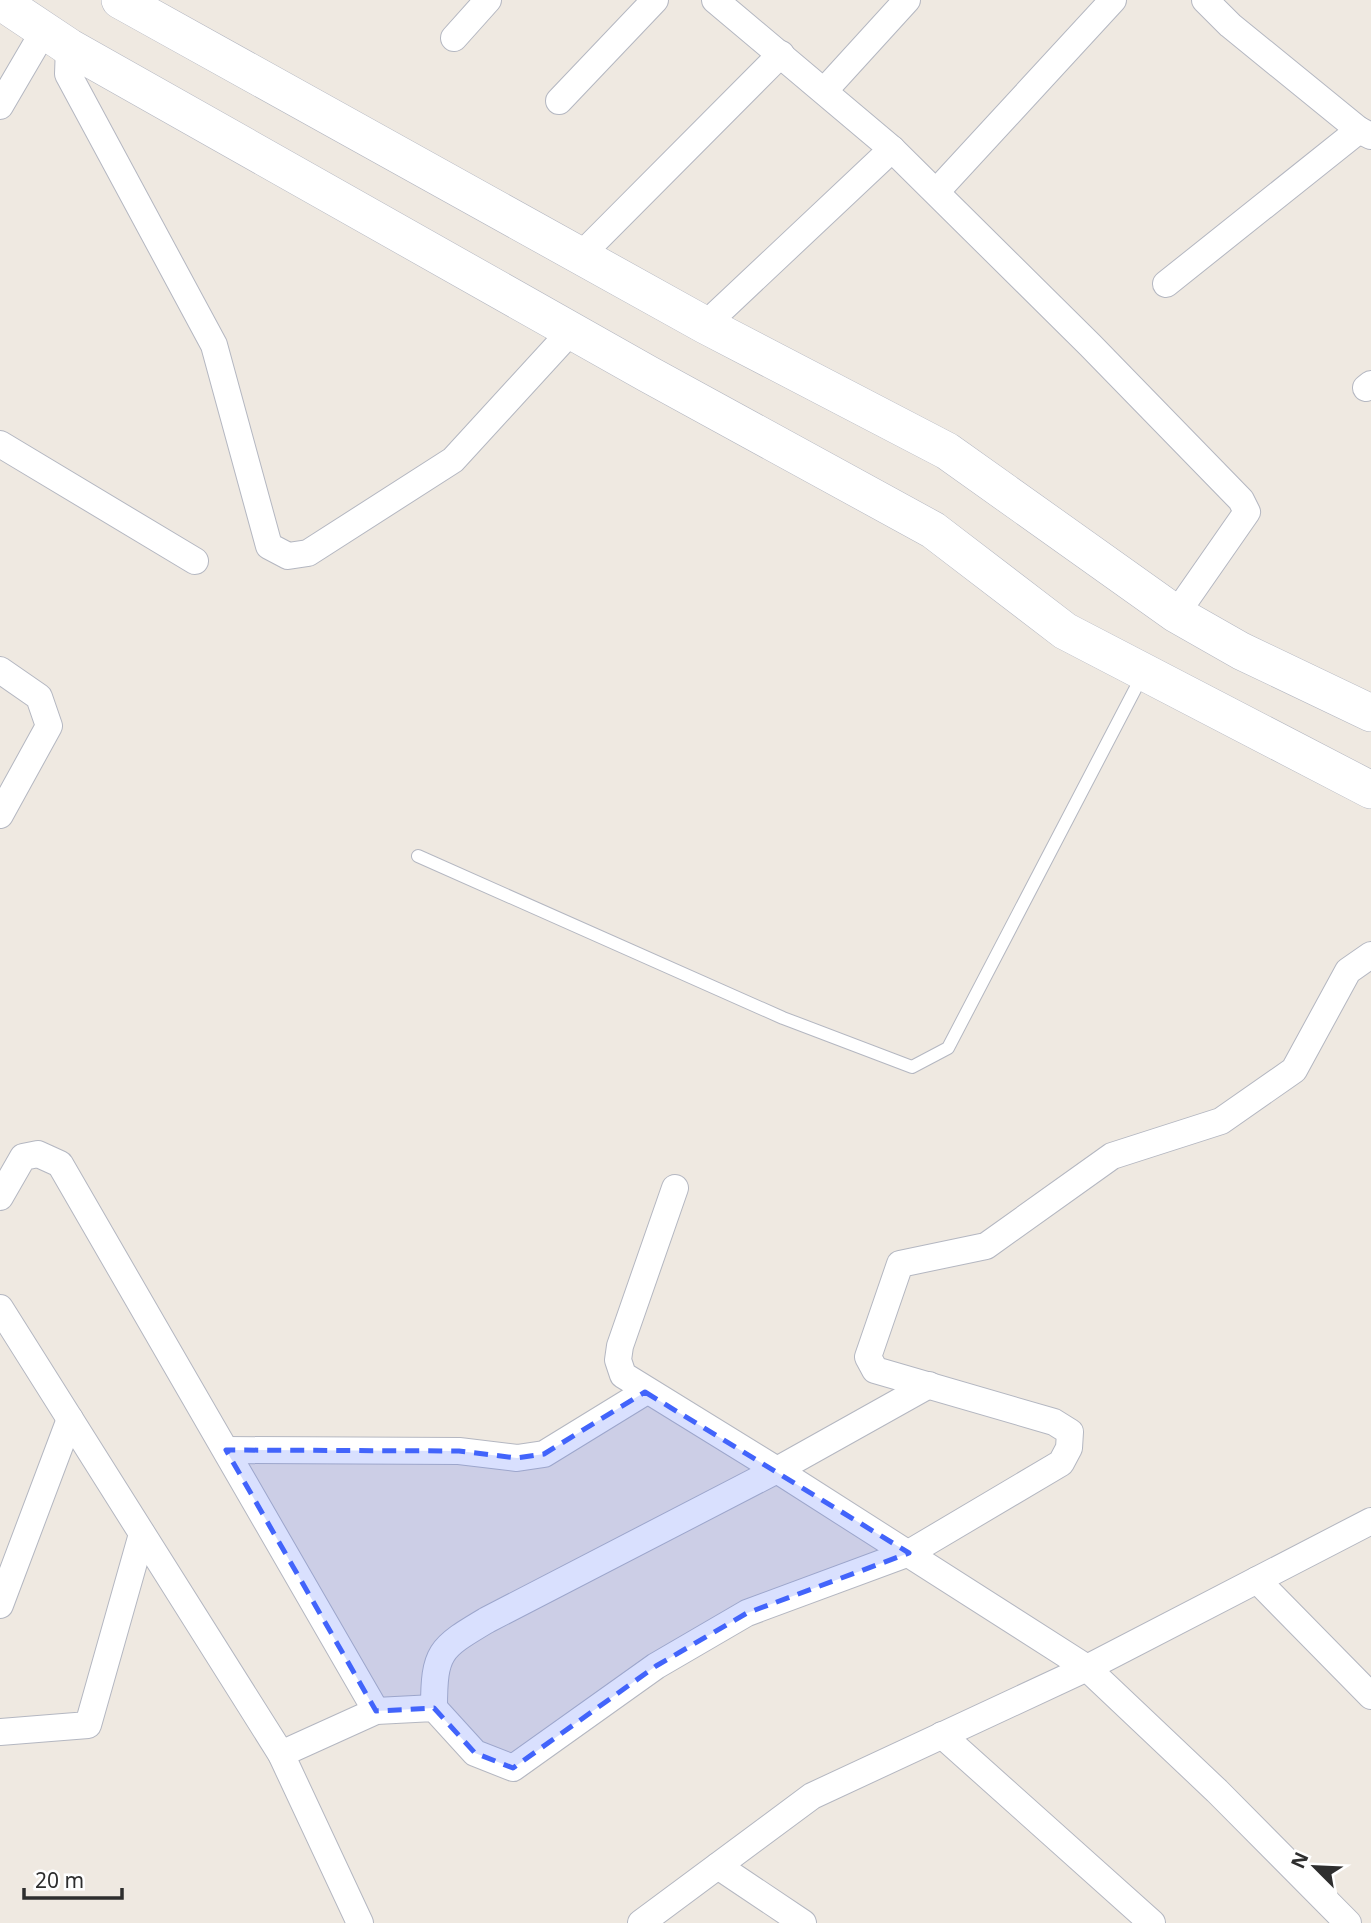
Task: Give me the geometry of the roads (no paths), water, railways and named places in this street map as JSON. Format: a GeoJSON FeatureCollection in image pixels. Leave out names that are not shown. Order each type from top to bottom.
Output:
{"type":"FeatureCollection","features":[{"type":"Feature","properties":{"kind":"street"},"geometry":{"type":"LineString","coordinates":[[120,0],[582,254],[705,325],[947,451],[1176,614],[1241,651],[1371,713]]}},
{"type":"Feature","properties":{"kind":"street"},"geometry":{"type":"LineString","coordinates":[[454,38],[488,0]]}},
{"type":"Feature","properties":{"kind":"street"},"geometry":{"type":"LineString","coordinates":[[559,100],[655,0]]}},
{"type":"Feature","properties":{"kind":"street"},"geometry":{"type":"LineString","coordinates":[[715,0],[825,90],[937,191],[1241,500],[1247,512],[1176,614]]}},
{"type":"Feature","properties":{"kind":"street"},"geometry":{"type":"LineString","coordinates":[[825,90],[907,0]]}},
{"type":"Feature","properties":{"kind":"street"},"geometry":{"type":"LineString","coordinates":[[937,191],[1113,0]]}},
{"type":"Feature","properties":{"kind":"street"},"geometry":{"type":"LineString","coordinates":[[1166,284],[1365,133],[1230,25],[1205,0]]}},
{"type":"Feature","properties":{"kind":"street"},"geometry":{"type":"LineString","coordinates":[[0,1],[57,38],[648,374],[933,530],[1065,631],[1371,790]]}},
{"type":"Feature","properties":{"kind":"street"},"geometry":{"type":"LineString","coordinates":[[0,107],[57,38]]}},
{"type":"Feature","properties":{"kind":"street"},"geometry":{"type":"LineString","coordinates":[[57,38],[68,74],[214,345],[269,546],[288,556],[308,553],[453,460],[573,329]]}},
{"type":"Feature","properties":{"kind":"street"},"geometry":{"type":"LineString","coordinates":[[582,254],[781,54]]}},
{"type":"Feature","properties":{"kind":"street"},"geometry":{"type":"LineString","coordinates":[[705,325],[892,149]]}},
{"type":"Feature","properties":{"kind":"street"},"geometry":{"type":"LineString","coordinates":[[0,444],[195,561]]}},
{"type":"Feature","properties":{"kind":"street"},"geometry":{"type":"LineString","coordinates":[[0,670],[39,697],[49,726],[0,814]]}},
{"type":"Feature","properties":{"kind":"street"},"geometry":{"type":"LineString","coordinates":[[929,1385],[778,1470],[487,1620],[449,1643],[434,1672],[434,1708],[475,1753],[513,1768],[656,1666],[747,1613],[909,1553],[1061,1463],[1069,1448],[1070,1432],[1054,1422],[929,1385],[875,1370],[868,1357],[900,1264],[986,1246],[1112,1156],[1221,1121],[1294,1070],[1348,971],[1371,955]]}},
{"type":"Feature","properties":{"kind":"street"},"geometry":{"type":"LineString","coordinates":[[0,1197],[23,1157],[38,1154],[60,1164],[376,1711]]}},
{"type":"Feature","properties":{"kind":"street"},"geometry":{"type":"LineString","coordinates":[[675,1188],[620,1346],[618,1360],[623,1376],[778,1470],[1087,1668],[1217,1791],[1348,1923]]}},
{"type":"Feature","properties":{"kind":"street"},"geometry":{"type":"LineString","coordinates":[[0,1308],[281,1754],[360,1923]]}},
{"type":"Feature","properties":{"kind":"street"},"geometry":{"type":"LineString","coordinates":[[226,1450],[460,1451],[517,1458],[544,1454],[645,1391]]}},
{"type":"Feature","properties":{"kind":"street"},"geometry":{"type":"LineString","coordinates":[[0,1605],[70,1419]]}},
{"type":"Feature","properties":{"kind":"street"},"geometry":{"type":"LineString","coordinates":[[641,1923],[812,1796],[1087,1668],[1371,1521]]}},
{"type":"Feature","properties":{"kind":"street"},"geometry":{"type":"LineString","coordinates":[[0,1732],[88,1725],[142,1534]]}},
{"type":"Feature","properties":{"kind":"street"},"geometry":{"type":"LineString","coordinates":[[1257,1580],[1371,1696]]}},
{"type":"Feature","properties":{"kind":"street"},"geometry":{"type":"LineString","coordinates":[[281,1754],[376,1711],[434,1708]]}},
{"type":"Feature","properties":{"kind":"street"},"geometry":{"type":"LineString","coordinates":[[942,1735],[1152,1923]]}},
{"type":"Feature","properties":{"kind":"street"},"geometry":{"type":"LineString","coordinates":[[718,1866],[803,1923]]}},
{"type":"Feature","properties":{"kind":"lane"},"geometry":{"type":"LineString","coordinates":[[418,856],[783,1018],[912,1067],[948,1048],[1144,673]]}}]}
